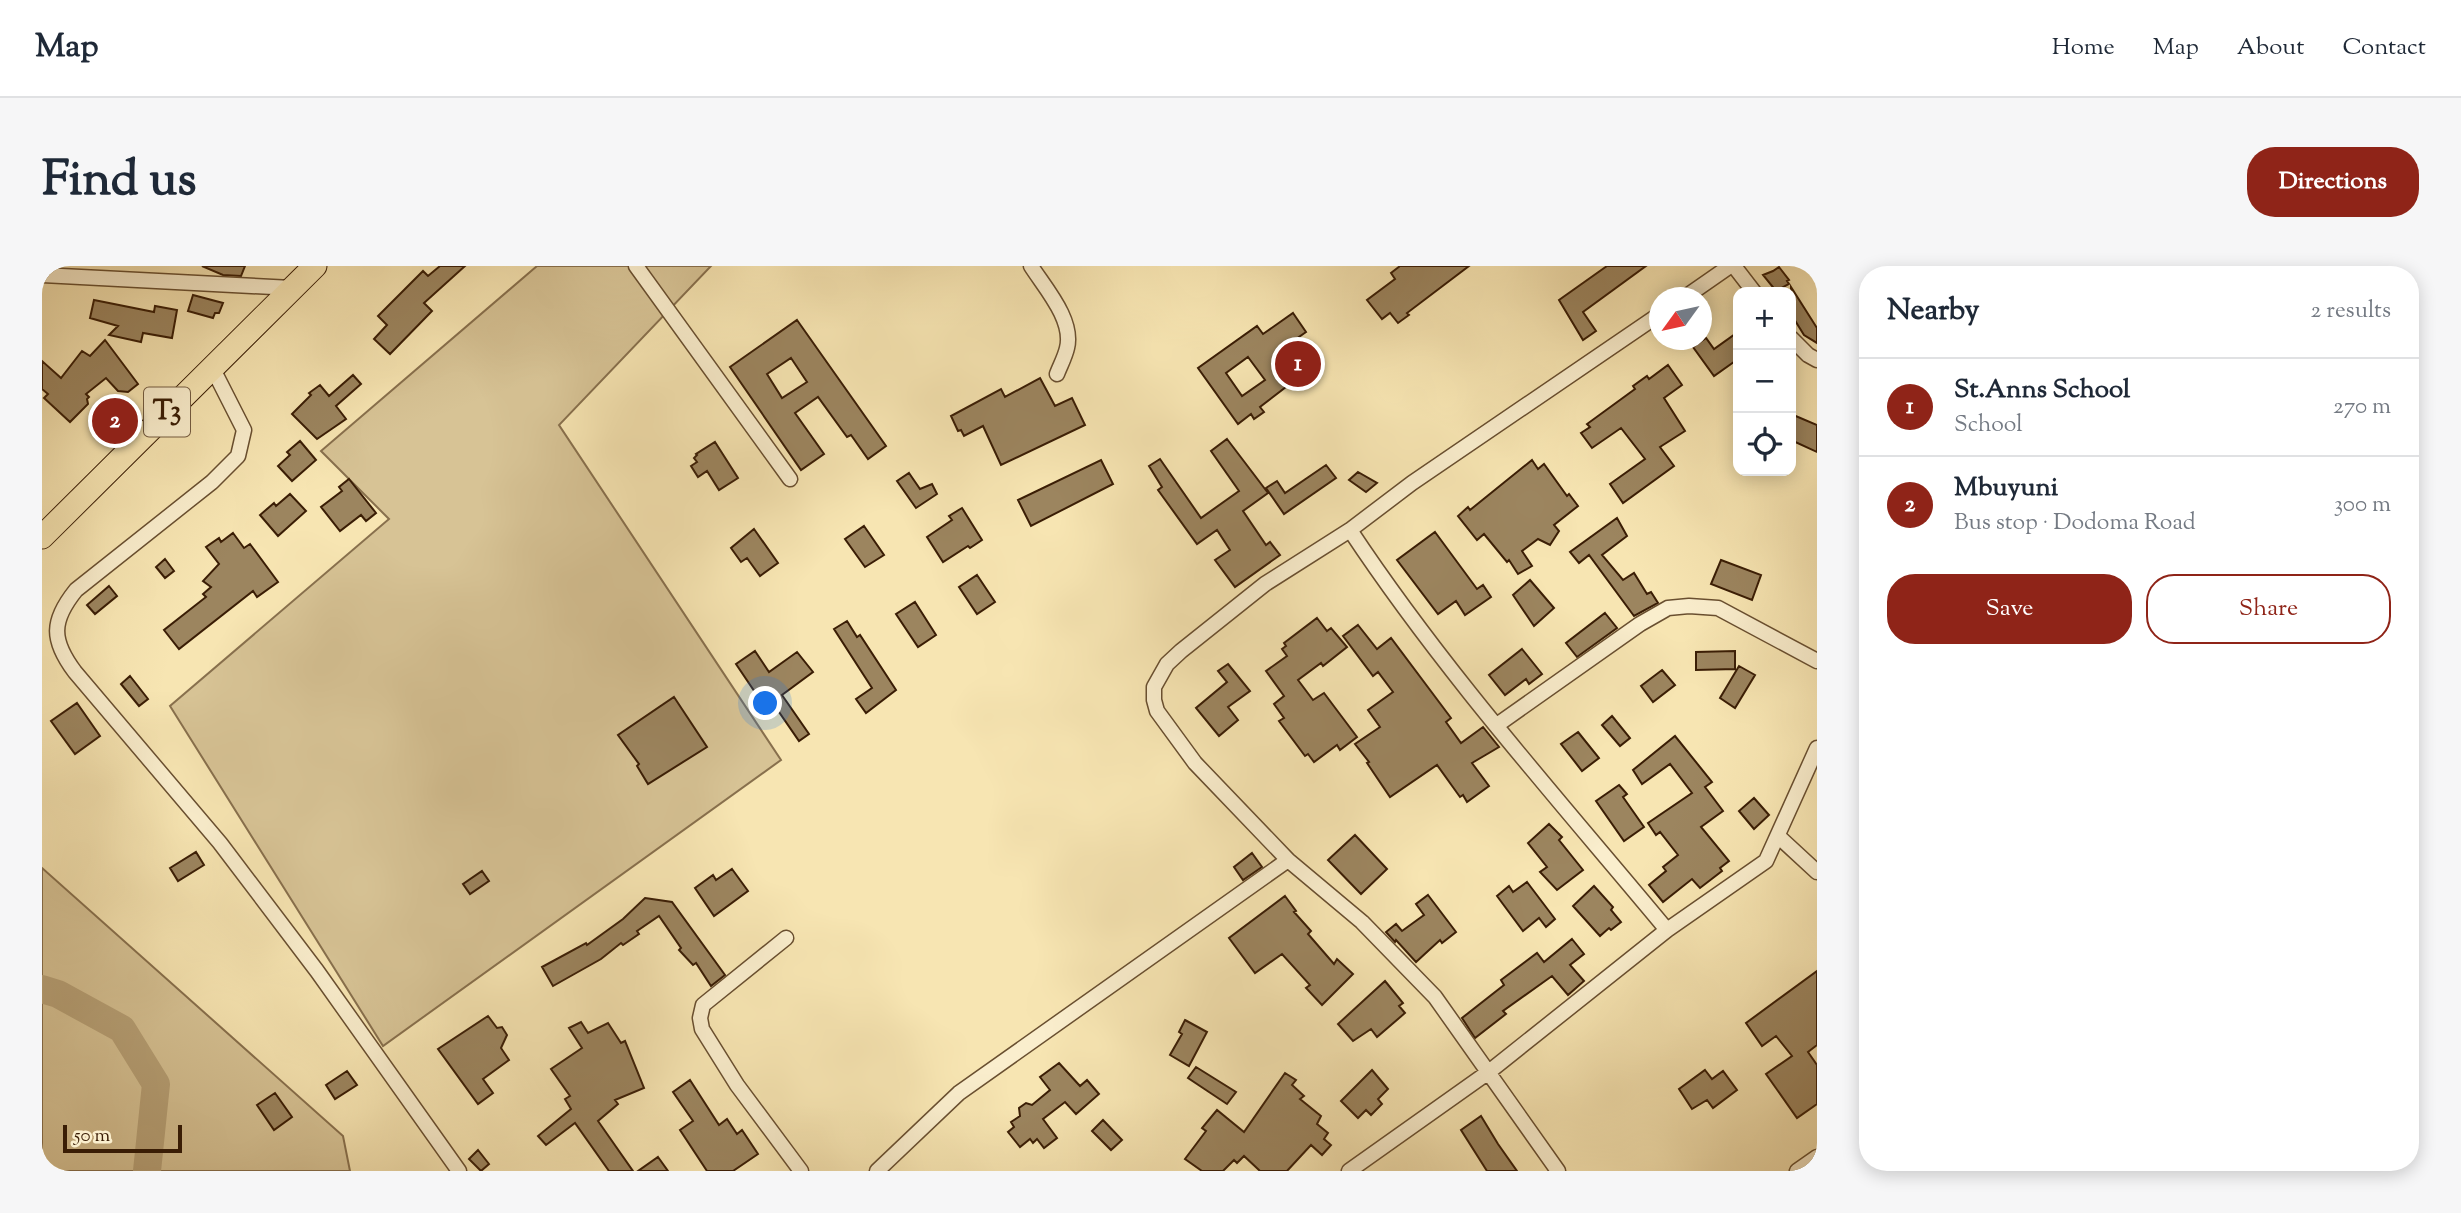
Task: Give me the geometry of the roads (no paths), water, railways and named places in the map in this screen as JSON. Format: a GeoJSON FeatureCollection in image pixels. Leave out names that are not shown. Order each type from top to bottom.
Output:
{"type":"FeatureCollection","features":[{"type":"Feature","properties":{"kind":"highway","name":"T3"},"geometry":{"type":"LineString","coordinates":[[42,537],[315,266]]}},
{"type":"Feature","properties":{"kind":"street"},"geometry":{"type":"LineString","coordinates":[[636,266],[790,479]]}},
{"type":"Feature","properties":{"kind":"street"},"geometry":{"type":"LineString","coordinates":[[1031,266],[1059,310],[1067,330],[1068,346],[1057,374]]}},
{"type":"Feature","properties":{"kind":"street"},"geometry":{"type":"LineString","coordinates":[[1700,287],[1732,266],[1750,287]]}},
{"type":"Feature","properties":{"kind":"street"},"geometry":{"type":"LineString","coordinates":[[42,275],[292,288]]}},
{"type":"Feature","properties":{"kind":"street"},"geometry":{"type":"LineString","coordinates":[[1558,1171],[1435,997],[1362,922],[1288,860],[1195,763],[1157,711],[1154,687],[1167,664],[1204,631],[1265,584],[1350,530],[1412,483],[1649,321]]}},
{"type":"Feature","properties":{"kind":"street"},"geometry":{"type":"LineString","coordinates":[[1796,343],[1817,360]]}},
{"type":"Feature","properties":{"kind":"street"},"geometry":{"type":"LineString","coordinates":[[212,367],[244,430],[238,457],[212,482],[76,590],[57,621],[58,641],[64,657],[75,672],[220,843],[317,971],[459,1171]]}},
{"type":"Feature","properties":{"kind":"street"},"geometry":{"type":"LineString","coordinates":[[1350,530],[1497,725],[1668,930]]}},
{"type":"Feature","properties":{"kind":"street"},"geometry":{"type":"LineString","coordinates":[[1497,725],[1640,624],[1668,608],[1718,608],[1817,661]]}},
{"type":"Feature","properties":{"kind":"street"},"geometry":{"type":"LineString","coordinates":[[1349,1171],[1490,1072],[1668,930],[1766,861],[1817,748]]}},
{"type":"Feature","properties":{"kind":"street"},"geometry":{"type":"LineString","coordinates":[[1779,837],[1817,872]]}},
{"type":"Feature","properties":{"kind":"street"},"geometry":{"type":"LineString","coordinates":[[877,1171],[958,1093],[1288,860]]}},
{"type":"Feature","properties":{"kind":"street"},"geometry":{"type":"LineString","coordinates":[[786,938],[703,1005],[700,1018],[702,1029],[731,1077],[801,1171]]}},
{"type":"Feature","properties":{"kind":"street"},"geometry":{"type":"LineString","coordinates":[[1797,1171],[1817,1157]]}},
{"type":"Feature","properties":{"kind":"waterway"},"geometry":{"type":"LineString","coordinates":[[42,989],[58,994],[122,1029],[156,1084],[147,1171]]}},
{"type":"Feature","properties":{"kind":"place","name":"St.Anns School"},"geometry":{"type":"Point","coordinates":[1298,364]}},
{"type":"Feature","properties":{"kind":"place","name":"Mbuyuni"},"geometry":{"type":"Point","coordinates":[115,421]}}]}
